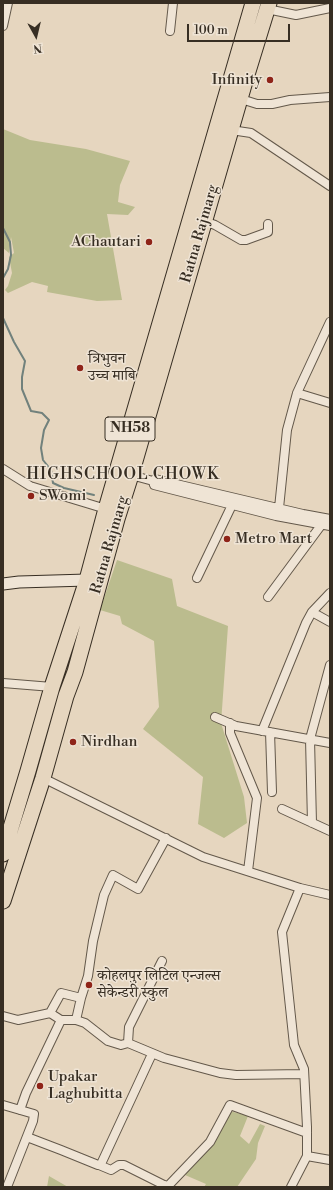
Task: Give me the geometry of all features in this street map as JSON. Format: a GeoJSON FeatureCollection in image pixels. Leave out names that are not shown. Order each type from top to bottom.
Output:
{"type":"FeatureCollection","features":[{"type":"Feature","properties":{"kind":"highway","name":"Ratna Rajmarg"},"geometry":{"type":"LineString","coordinates":[[3,854],[52,687],[87,580],[106,509],[253,3]]}},
{"type":"Feature","properties":{"kind":"highway","name":"Ratna Rajmarg"},"geometry":{"type":"LineString","coordinates":[[3,901],[43,778],[66,696],[75,672],[117,519],[268,6]]}},
{"type":"Feature","properties":{"kind":"street"},"geometry":{"type":"LineString","coordinates":[[3,26],[8,3]]}},
{"type":"Feature","properties":{"kind":"street"},"geometry":{"type":"LineString","coordinates":[[170,31],[173,3]]}},
{"type":"Feature","properties":{"kind":"street"},"geometry":{"type":"LineString","coordinates":[[268,6],[296,15],[328,7]]}},
{"type":"Feature","properties":{"kind":"street"},"geometry":{"type":"LineString","coordinates":[[240,99],[257,104],[272,104],[290,100],[330,97]]}},
{"type":"Feature","properties":{"kind":"street"},"geometry":{"type":"LineString","coordinates":[[231,130],[251,133],[330,186]]}},
{"type":"Feature","properties":{"kind":"street"},"geometry":{"type":"LineString","coordinates":[[204,221],[215,225],[240,240],[252,238],[268,232],[268,224]]}},
{"type":"Feature","properties":{"kind":"street"},"geometry":{"type":"LineString","coordinates":[[279,508],[286,430],[297,393],[330,322]]}},
{"type":"Feature","properties":{"kind":"street"},"geometry":{"type":"LineString","coordinates":[[297,393],[330,403]]}},
{"type":"Feature","properties":{"kind":"street"},"geometry":{"type":"LineString","coordinates":[[3,469],[30,486],[106,509]]}},
{"type":"Feature","properties":{"kind":"street"},"geometry":{"type":"LineString","coordinates":[[131,475],[326,525],[268,597]]}},
{"type":"Feature","properties":{"kind":"street"},"geometry":{"type":"LineString","coordinates":[[228,501],[279,508],[302,518],[330,519]]}},
{"type":"Feature","properties":{"kind":"street"},"geometry":{"type":"LineString","coordinates":[[197,578],[228,501]]}},
{"type":"Feature","properties":{"kind":"street"},"geometry":{"type":"LineString","coordinates":[[3,584],[19,582],[87,580]]}},
{"type":"Feature","properties":{"kind":"street"},"geometry":{"type":"LineString","coordinates":[[272,792],[266,732],[312,612],[330,593]]}},
{"type":"Feature","properties":{"kind":"street"},"geometry":{"type":"LineString","coordinates":[[312,612],[330,622]]}},
{"type":"Feature","properties":{"kind":"street"},"geometry":{"type":"LineString","coordinates":[[312,823],[310,739],[330,665]]}},
{"type":"Feature","properties":{"kind":"street"},"geometry":{"type":"LineString","coordinates":[[3,682],[52,687]]}},
{"type":"Feature","properties":{"kind":"street"},"geometry":{"type":"LineString","coordinates":[[215,717],[236,726],[330,743]]}},
{"type":"Feature","properties":{"kind":"street"},"geometry":{"type":"LineString","coordinates":[[230,724],[230,733],[257,798],[248,871]]}},
{"type":"Feature","properties":{"kind":"street"},"geometry":{"type":"LineString","coordinates":[[43,778],[203,857],[330,896]]}},
{"type":"Feature","properties":{"kind":"street"},"geometry":{"type":"LineString","coordinates":[[282,809],[330,831]]}},
{"type":"Feature","properties":{"kind":"street"},"geometry":{"type":"LineString","coordinates":[[76,1020],[88,976],[93,942],[104,895],[113,875],[138,889],[166,838]]}},
{"type":"Feature","properties":{"kind":"street"},"geometry":{"type":"LineString","coordinates":[[291,1187],[307,1156],[307,1132],[304,1069],[294,1045],[282,932],[300,888]]}},
{"type":"Feature","properties":{"kind":"street"},"geometry":{"type":"LineString","coordinates":[[128,1043],[129,1026],[162,961]]}},
{"type":"Feature","properties":{"kind":"street"},"geometry":{"type":"LineString","coordinates":[[50,1013],[61,993],[81,998]]}},
{"type":"Feature","properties":{"kind":"street"},"geometry":{"type":"LineString","coordinates":[[3,1016],[18,1020],[50,1013],[61,1020],[76,1020],[85,1023],[108,1041],[121,1045],[128,1043],[152,1054],[220,1073],[236,1075],[304,1074]]}},
{"type":"Feature","properties":{"kind":"street"},"geometry":{"type":"LineString","coordinates":[[20,1110],[26,1093],[61,1020]]}},
{"type":"Feature","properties":{"kind":"street"},"geometry":{"type":"LineString","coordinates":[[99,1165],[105,1156],[152,1054]]}},
{"type":"Feature","properties":{"kind":"street"},"geometry":{"type":"LineString","coordinates":[[3,1105],[34,1114],[33,1121],[7,1187]]}},
{"type":"Feature","properties":{"kind":"street"},"geometry":{"type":"LineString","coordinates":[[27,1137],[111,1170],[119,1165],[124,1165],[168,1186],[210,1142],[230,1105],[307,1132]]}},
{"type":"Feature","properties":{"kind":"street"},"geometry":{"type":"LineString","coordinates":[[307,1156],[330,1160]]}},
{"type":"Feature","properties":{"kind":"green space"},"geometry":{"type":"Polygon","coordinates":[[[3,129],[30,140],[86,149],[130,161],[120,185],[118,202],[135,207],[128,215],[107,214],[122,300],[97,301],[47,292],[48,286],[32,282],[8,293],[5,290],[8,286],[12,273],[9,257],[14,253],[11,237],[9,253],[3,248],[3,129]]]}},
{"type":"Feature","properties":{"kind":"green space"},"geometry":{"type":"Polygon","coordinates":[[[117,560],[172,579],[177,606],[228,626],[221,723],[244,797],[247,823],[224,838],[198,824],[203,777],[143,729],[159,707],[154,641],[122,624],[120,616],[100,610],[117,560]]]}},
{"type":"Feature","properties":{"kind":"green space"},"geometry":{"type":"Polygon","coordinates":[[[230,1111],[248,1116],[240,1136],[249,1144],[260,1124],[265,1126],[258,1143],[256,1159],[237,1187],[204,1187],[206,1184],[185,1175],[216,1140],[230,1111]]]}},
{"type":"Feature","properties":{"kind":"green space"},"geometry":{"type":"Polygon","coordinates":[[[49,1176],[68,1187],[47,1187],[49,1176]]]}},
{"type":"Feature","properties":{"kind":"waterway"},"geometry":{"type":"LineString","coordinates":[[3,228],[10,242],[11,255],[8,269],[3,278]]}},
{"type":"Feature","properties":{"kind":"waterway"},"geometry":{"type":"LineString","coordinates":[[3,318],[25,361],[22,377],[22,389],[31,411],[42,413],[49,420],[44,430],[41,448],[43,460],[51,470],[53,483],[64,488],[94,495]]}},
{"type":"Feature","properties":{"kind":"place","name":"Infinity"},"geometry":{"type":"Point","coordinates":[270,80]}},
{"type":"Feature","properties":{"kind":"place","name":"AChautari"},"geometry":{"type":"Point","coordinates":[149,242]}},
{"type":"Feature","properties":{"kind":"place","name":"त्रिभुवन उच्च माबि"},"geometry":{"type":"Point","coordinates":[80,368]}},
{"type":"Feature","properties":{"kind":"place","name":"SWomi"},"geometry":{"type":"Point","coordinates":[31,496]}},
{"type":"Feature","properties":{"kind":"place","name":"Metro Mart"},"geometry":{"type":"Point","coordinates":[227,539]}},
{"type":"Feature","properties":{"kind":"place","name":"Nirdhan"},"geometry":{"type":"Point","coordinates":[73,742]}},
{"type":"Feature","properties":{"kind":"place","name":"कोहलपुर लिटिल एन्जल्स सेकेन्डरी स्कुल"},"geometry":{"type":"Point","coordinates":[89,985]}},
{"type":"Feature","properties":{"kind":"place","name":"Upakar Laghubitta"},"geometry":{"type":"Point","coordinates":[40,1086]}},
{"type":"Feature","properties":{"kind":"district","name":"HIGHSCHOOL CHOWK"},"geometry":{"type":"Point","coordinates":[123,475]}}]}
